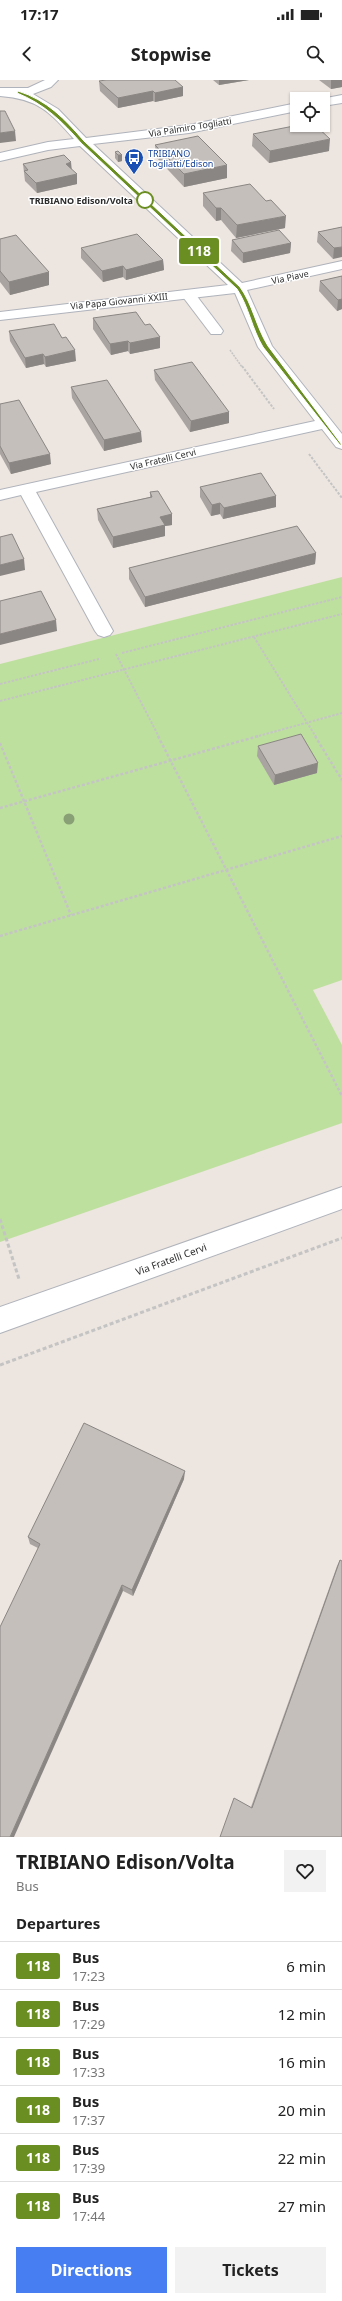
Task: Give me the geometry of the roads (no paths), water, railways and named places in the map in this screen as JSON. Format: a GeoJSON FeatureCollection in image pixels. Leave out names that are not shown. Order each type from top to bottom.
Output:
{"type":"FeatureCollection","features":[{"type":"Feature","properties":{"kind":"street"},"geometry":{"type":"LineString","coordinates":[[6,93],[39,88],[52,81],[52,97],[60,116]]}},
{"type":"Feature","properties":{"kind":"street"},"geometry":{"type":"LineString","coordinates":[[6,93],[34,98],[60,116],[83,142],[239,288],[245,298],[257,332],[265,347],[342,444]]}},
{"type":"Feature","properties":{"kind":"street"},"geometry":{"type":"LineString","coordinates":[[330,101],[342,99]]}},
{"type":"Feature","properties":{"kind":"street","name":"Via Palmiro Togliatti"},"geometry":{"type":"LineString","coordinates":[[0,157],[48,146],[189,129],[290,109]]}},
{"type":"Feature","properties":{"kind":"street","name":"Via Piave"},"geometry":{"type":"LineString","coordinates":[[239,288],[342,265]]}},
{"type":"Feature","properties":{"kind":"street","name":"Via Papa Giovanni XXIII"},"geometry":{"type":"LineString","coordinates":[[0,316],[239,288]]}},
{"type":"Feature","properties":{"kind":"street"},"geometry":{"type":"LineString","coordinates":[[188,294],[216,331]]}},
{"type":"Feature","properties":{"kind":"street","name":"Via Fratelli Cervi"},"geometry":{"type":"LineString","coordinates":[[0,495],[326,423]]}},
{"type":"Feature","properties":{"kind":"street"},"geometry":{"type":"LineString","coordinates":[[26,489],[104,630]]}},
{"type":"Feature","properties":{"kind":"street","name":"Via Fratelli Cervi"},"geometry":{"type":"LineString","coordinates":[[0,1320],[342,1198]]}},
{"type":"Feature","properties":{"kind":"place","name":"TRIBIANO Togliatti/Edison"},"geometry":{"type":"Point","coordinates":[134,175]}},
{"type":"Feature","properties":{"kind":"place","name":"TRIBIANO Edison/Volta"},"geometry":{"type":"Point","coordinates":[145,200]}}]}
